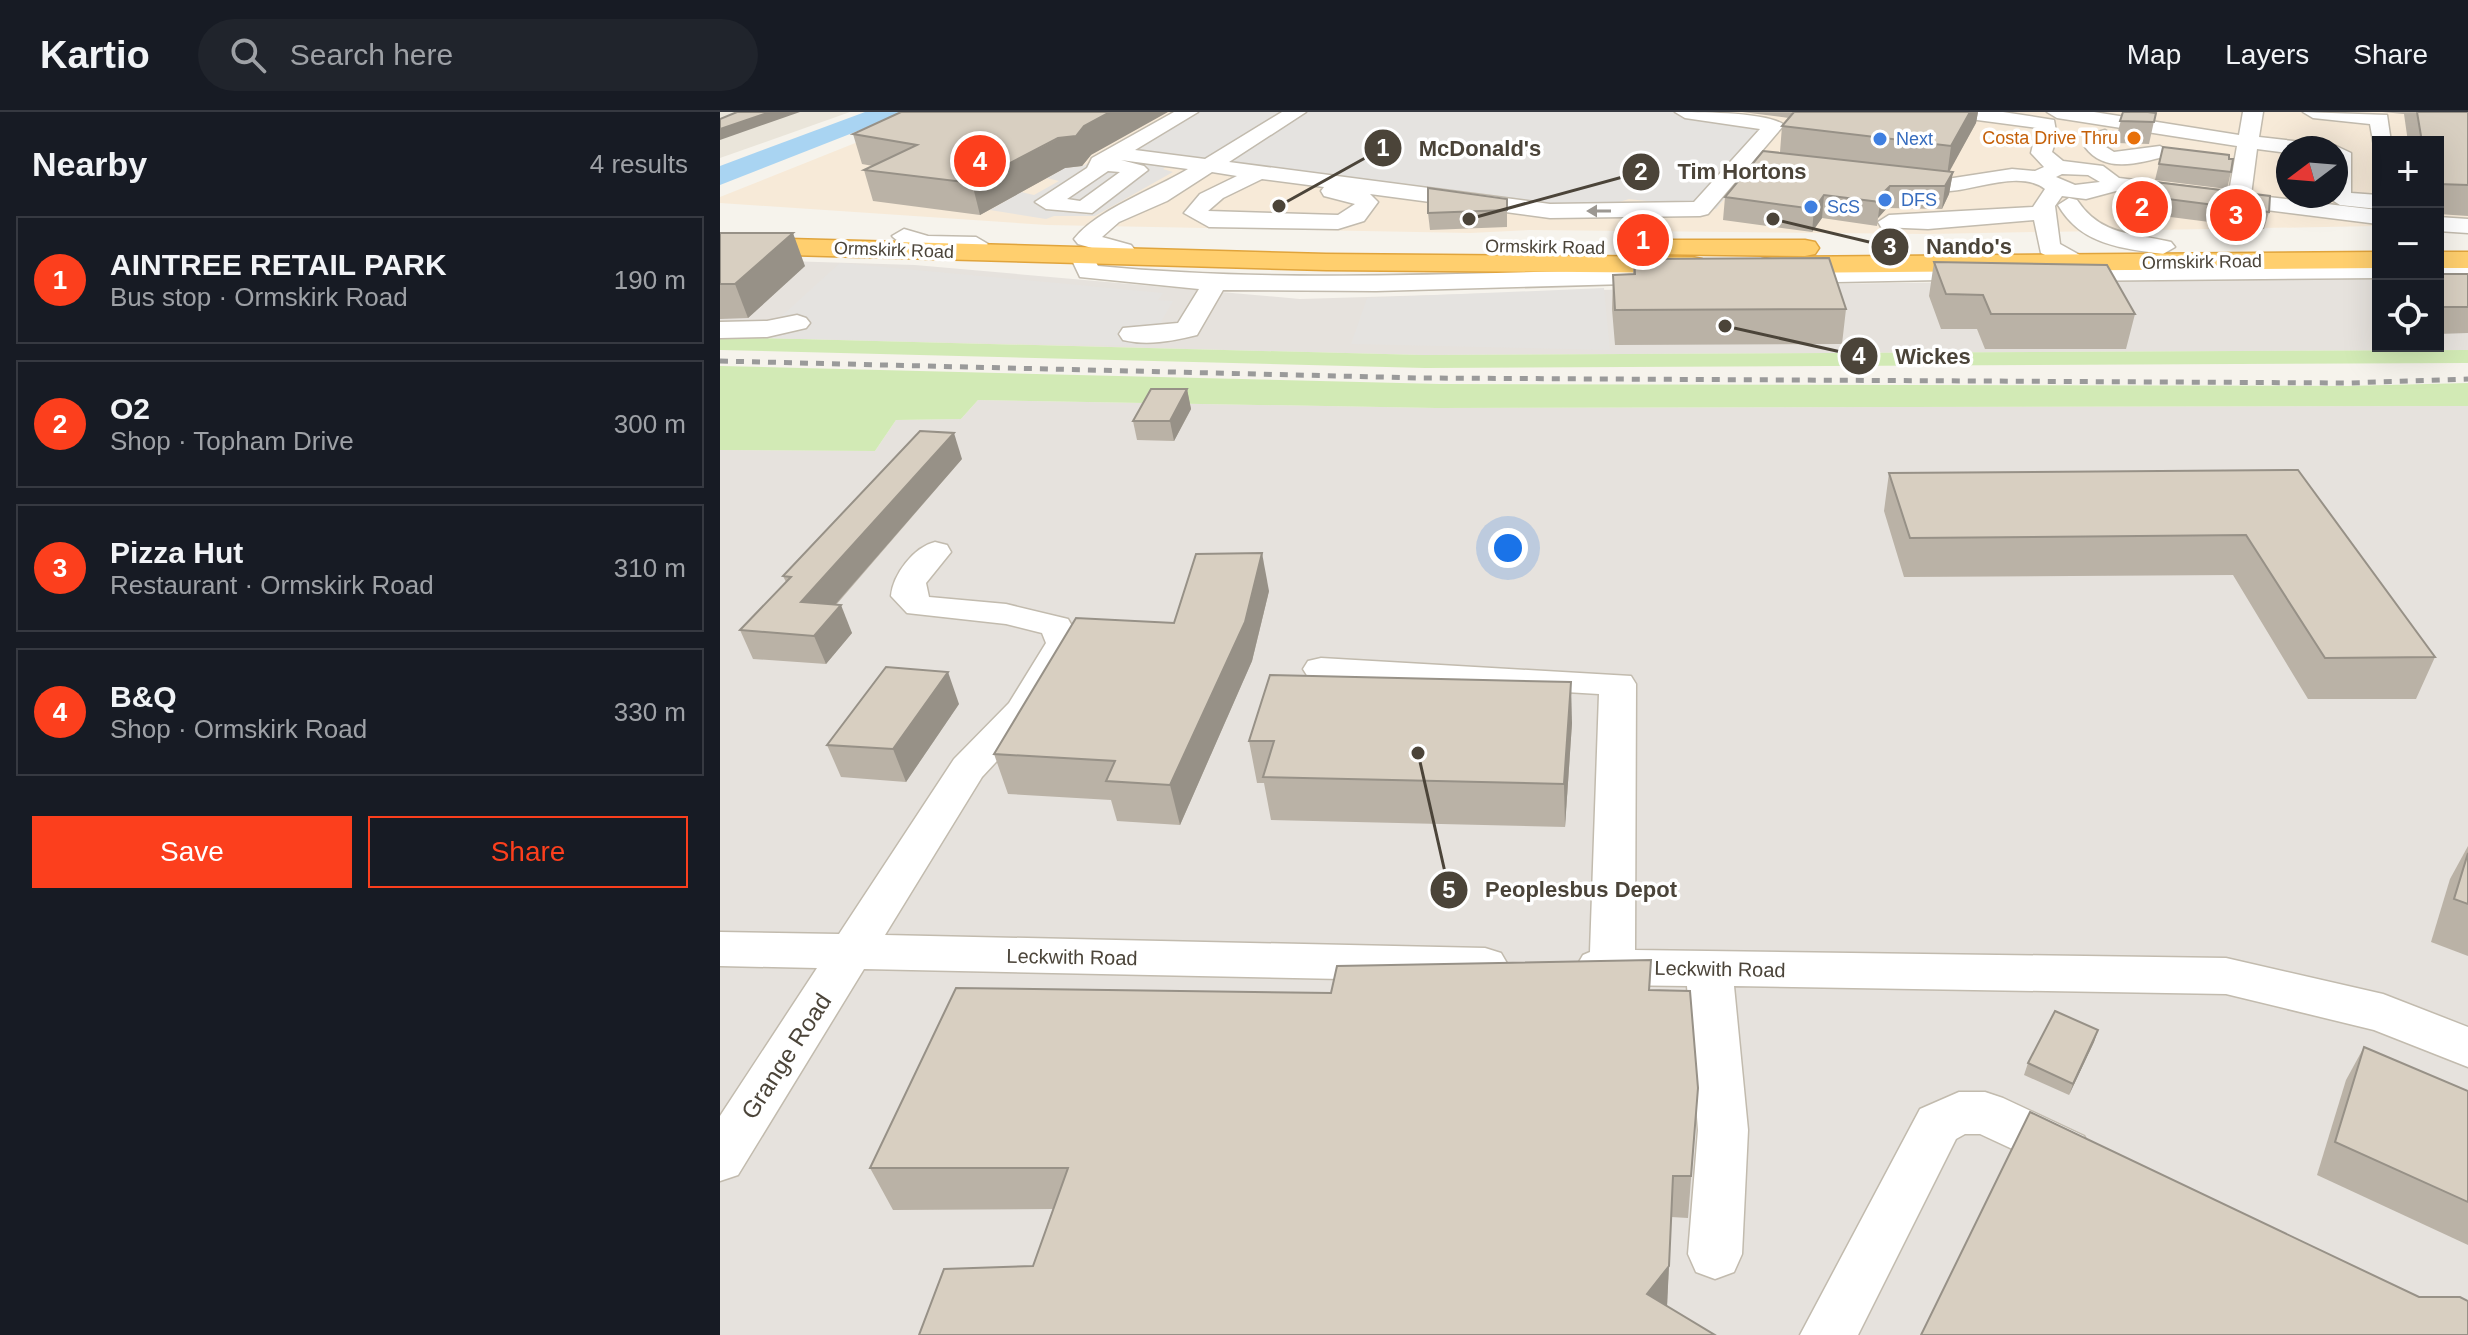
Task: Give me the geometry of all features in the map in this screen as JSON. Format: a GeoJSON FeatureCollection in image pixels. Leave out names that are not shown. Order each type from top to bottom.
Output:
{"type":"FeatureCollection","features":[{"type":"Feature","properties":{"kind":"highway","name":"Ormskirk Road"},"geometry":{"type":"LineString","coordinates":[[720,232],[904,236],[1084,248]]}},
{"type":"Feature","properties":{"kind":"highway","name":"Ormskirk Road"},"geometry":{"type":"LineString","coordinates":[[720,245],[1116,249],[1584,248],[2372,260]]}},
{"type":"Feature","properties":{"kind":"highway"},"geometry":{"type":"LineString","coordinates":[[2444,245],[2468,245]]}},
{"type":"Feature","properties":{"kind":"highway","name":"Ormskirk Road"},"geometry":{"type":"LineString","coordinates":[[1116,249],[1301,261],[1692,265],[2068,253],[2167,270],[2372,246]]}},
{"type":"Feature","properties":{"kind":"highway"},"geometry":{"type":"LineString","coordinates":[[2444,260],[2468,260]]}},
{"type":"Feature","properties":{"kind":"street"},"geometry":{"type":"LineString","coordinates":[[1188,112],[1106,157],[1207,166],[1264,179],[1349,192],[1365,200],[1366,207],[1358,216],[1338,222],[1209,220],[1195,213],[1215,192],[1264,179],[1550,211],[1696,210],[1708,203],[1772,124],[1685,112]]}},
{"type":"Feature","properties":{"kind":"street"},"geometry":{"type":"LineString","coordinates":[[1296,112],[1159,196],[1111,217],[1084,248],[1089,272],[1216,280],[1400,285],[1721,276]]}},
{"type":"Feature","properties":{"kind":"street"},"geometry":{"type":"LineString","coordinates":[[1962,112],[2166,120],[2209,134],[2276,145]]}},
{"type":"Feature","properties":{"kind":"street"},"geometry":{"type":"LineString","coordinates":[[2239,200],[2253,112]]}},
{"type":"Feature","properties":{"kind":"street"},"geometry":{"type":"LineString","coordinates":[[2313,112],[2380,119],[2381,136]]}},
{"type":"Feature","properties":{"kind":"street"},"geometry":{"type":"LineString","coordinates":[[2067,116],[2047,137],[2041,153],[2054,191],[2046,199],[2044,213],[2068,253]]}},
{"type":"Feature","properties":{"kind":"street"},"geometry":{"type":"LineString","coordinates":[[2119,120],[2095,147],[2103,155],[2121,159],[2167,154],[2166,120]]}},
{"type":"Feature","properties":{"kind":"street"},"geometry":{"type":"LineString","coordinates":[[2206,159],[2209,134]]}},
{"type":"Feature","properties":{"kind":"street"},"geometry":{"type":"LineString","coordinates":[[2348,153],[2372,156]]}},
{"type":"Feature","properties":{"kind":"street"},"geometry":{"type":"LineString","coordinates":[[1744,161],[1775,164]]}},
{"type":"Feature","properties":{"kind":"street"},"geometry":{"type":"LineString","coordinates":[[1885,177],[1947,185],[2012,175],[2050,177],[2101,188],[2372,216]]}},
{"type":"Feature","properties":{"kind":"street"},"geometry":{"type":"LineString","coordinates":[[1209,220],[1336,206],[1279,190],[1264,179]]}},
{"type":"Feature","properties":{"kind":"street"},"geometry":{"type":"LineString","coordinates":[[2068,253],[2069,205],[2077,197],[2101,188]]}},
{"type":"Feature","properties":{"kind":"street"},"geometry":{"type":"LineString","coordinates":[[1159,196],[1116,249],[1117,262],[1162,277]]}},
{"type":"Feature","properties":{"kind":"street"},"geometry":{"type":"LineString","coordinates":[[2348,199],[2372,201]]}},
{"type":"Feature","properties":{"kind":"street"},"geometry":{"type":"LineString","coordinates":[[2069,205],[2077,220],[2090,230],[2118,240],[2167,270]]}},
{"type":"Feature","properties":{"kind":"street"},"geometry":{"type":"LineString","coordinates":[[1889,222],[1927,225],[2013,213],[2044,213]]}},
{"type":"Feature","properties":{"kind":"street"},"geometry":{"type":"LineString","coordinates":[[2444,224],[2468,226]]}},
{"type":"Feature","properties":{"kind":"street"},"geometry":{"type":"LineString","coordinates":[[1460,284],[1507,272],[1692,265]]}},
{"type":"Feature","properties":{"kind":"street"},"geometry":{"type":"LineString","coordinates":[[1752,276],[1833,283],[2167,270],[2372,271]]}},
{"type":"Feature","properties":{"kind":"street"},"geometry":{"type":"LineString","coordinates":[[2444,270],[2468,270]]}},
{"type":"Feature","properties":{"kind":"street"},"geometry":{"type":"LineString","coordinates":[[2336,271],[2354,290]]}},
{"type":"Feature","properties":{"kind":"street"},"geometry":{"type":"LineString","coordinates":[[1132,334],[1162,335],[1188,329],[1216,280]]}},
{"type":"Feature","properties":{"kind":"street"},"geometry":{"type":"LineString","coordinates":[[1396,311],[1400,285]]}},
{"type":"Feature","properties":{"kind":"street"},"geometry":{"type":"LineString","coordinates":[[720,330],[767,329],[797,323]]}},
{"type":"Feature","properties":{"kind":"street","name":"Grange Road"},"geometry":{"type":"LineString","coordinates":[[720,1159],[968,768],[1023,711],[1064,643],[1056,626],[1006,614],[919,606],[908,596],[909,582],[935,552]]}},
{"type":"Feature","properties":{"kind":"street"},"geometry":{"type":"LineString","coordinates":[[1321,669],[1618,684],[1612,968]]}},
{"type":"Feature","properties":{"kind":"street","name":"Leckwith Road"},"geometry":{"type":"LineString","coordinates":[[720,949],[1612,968],[2226,976],[2383,1013],[2468,1048]]}},
{"type":"Feature","properties":{"kind":"street"},"geometry":{"type":"LineString","coordinates":[[1709,969],[1723,1130],[1715,1254]]}},
{"type":"Feature","properties":{"kind":"street"},"geometry":{"type":"LineString","coordinates":[[1828,1335],[1938,1124],[1959,1113],[1985,1113],[2112,1174]]}},
{"type":"Feature","properties":{"kind":"shaded area"},"geometry":{"type":"Polygon","coordinates":[[[720,112],[850,112],[720,158],[720,112]]]}},
{"type":"Feature","properties":{"kind":"shaded area"},"geometry":{"type":"Polygon","coordinates":[[[933,112],[2468,112],[2468,225],[2444,225],[2444,136],[2372,136],[2372,226],[1927,234],[1530,230],[1470,233],[1047,225],[720,203],[720,197],[933,112]]]}},
{"type":"Feature","properties":{"kind":"shaded area"},"geometry":{"type":"Polygon","coordinates":[[[1180,112],[1710,112],[1772,119],[1784,126],[1716,209],[1629,199],[1603,207],[1568,203],[1561,209],[1168,165],[1163,169],[1173,172],[1095,216],[1054,216],[1046,219],[990,210],[1021,192],[1034,195],[1059,181],[1047,178],[1065,168],[1083,166],[1180,112]]]}},
{"type":"Feature","properties":{"kind":"shaded area"},"geometry":{"type":"Polygon","coordinates":[[[720,259],[915,265],[1300,299],[1804,284],[2372,278],[2372,350],[1423,355],[720,337],[720,259]]]}},
{"type":"Feature","properties":{"kind":"shaded area"},"geometry":{"type":"Polygon","coordinates":[[[840,263],[1163,293],[1158,300],[1173,301],[1147,346],[764,338],[775,322],[840,263]]]}},
{"type":"Feature","properties":{"kind":"shaded area"},"geometry":{"type":"Polygon","coordinates":[[[2444,277],[2468,277],[2468,350],[2444,350],[2444,277]]]}},
{"type":"Feature","properties":{"kind":"shaded area"},"geometry":{"type":"Polygon","coordinates":[[[1604,288],[1610,350],[1351,344],[1367,298],[1604,288]]]}},
{"type":"Feature","properties":{"kind":"shaded area"},"geometry":{"type":"Polygon","coordinates":[[[978,400],[1436,408],[2468,406],[2468,1335],[720,1335],[720,450],[875,451],[896,420],[961,419],[978,400]]]}},
{"type":"Feature","properties":{"kind":"green space"},"geometry":{"type":"Polygon","coordinates":[[[720,337],[1423,355],[2468,350],[2468,363],[1425,368],[720,350],[720,337]]]}},
{"type":"Feature","properties":{"kind":"green space"},"geometry":{"type":"Polygon","coordinates":[[[720,366],[1440,384],[2347,386],[2468,383],[2468,406],[1436,408],[978,400],[961,419],[896,420],[875,451],[720,450],[720,366]]]}},
{"type":"Feature","properties":{"kind":"water"},"geometry":{"type":"Polygon","coordinates":[[[865,112],[906,112],[720,185],[720,166],[865,112]]]}},
{"type":"Feature","properties":{"kind":"building"},"geometry":{"type":"Polygon","coordinates":[[[737,112],[770,112],[720,129],[720,119],[737,112]]]}},
{"type":"Feature","properties":{"kind":"building"},"geometry":{"type":"Polygon","coordinates":[[[901,112],[1110,112],[1084,126],[1076,136],[1058,138],[972,183],[864,170],[917,145],[853,134],[901,112]]]}},
{"type":"Feature","properties":{"kind":"building"},"geometry":{"type":"Polygon","coordinates":[[[1794,112],[1970,112],[1951,146],[1782,126],[1794,112]]]}},
{"type":"Feature","properties":{"kind":"building"},"geometry":{"type":"Polygon","coordinates":[[[2123,112],[2156,113],[2154,122],[2120,121],[2123,112]]]}},
{"type":"Feature","properties":{"kind":"building"},"geometry":{"type":"Polygon","coordinates":[[[2417,112],[2468,112],[2468,185],[2444,184],[2444,136],[2421,136],[2417,112]]]}},
{"type":"Feature","properties":{"kind":"building"},"geometry":{"type":"Polygon","coordinates":[[[2163,147],[2229,155],[2229,159],[2233,159],[2231,172],[2159,164],[2163,147]]]}},
{"type":"Feature","properties":{"kind":"building"},"geometry":{"type":"Polygon","coordinates":[[[1763,151],[1953,172],[1945,186],[1890,186],[1878,198],[1880,202],[1824,195],[1814,209],[1725,197],[1763,151]]]}},
{"type":"Feature","properties":{"kind":"building"},"geometry":{"type":"Polygon","coordinates":[[[2155,182],[2270,196],[2269,212],[2152,197],[2155,182]]]}},
{"type":"Feature","properties":{"kind":"building"},"geometry":{"type":"Polygon","coordinates":[[[1428,188],[1507,199],[1507,210],[1428,213],[1428,188]]]}},
{"type":"Feature","properties":{"kind":"building"},"geometry":{"type":"Polygon","coordinates":[[[720,233],[793,233],[735,284],[720,284],[720,233]]]}},
{"type":"Feature","properties":{"kind":"building"},"geometry":{"type":"Polygon","coordinates":[[[1829,258],[1846,309],[1615,310],[1613,275],[1635,274],[1634,259],[1829,258]]]}},
{"type":"Feature","properties":{"kind":"building"},"geometry":{"type":"Polygon","coordinates":[[[1934,262],[2107,265],[2135,314],[1991,314],[1983,295],[1946,294],[1934,262]]]}},
{"type":"Feature","properties":{"kind":"building"},"geometry":{"type":"Polygon","coordinates":[[[2444,274],[2468,274],[2468,307],[2444,307],[2444,274]]]}},
{"type":"Feature","properties":{"kind":"building"},"geometry":{"type":"Polygon","coordinates":[[[1151,389],[1187,389],[1170,421],[1133,421],[1151,389]]]}},
{"type":"Feature","properties":{"kind":"building"},"geometry":{"type":"Polygon","coordinates":[[[920,431],[954,433],[801,602],[841,605],[814,636],[740,630],[791,577],[783,576],[920,431]]]}},
{"type":"Feature","properties":{"kind":"building"},"geometry":{"type":"Polygon","coordinates":[[[2298,470],[2435,657],[2325,658],[2246,535],[1910,538],[1889,473],[2298,470]]]}},
{"type":"Feature","properties":{"kind":"building"},"geometry":{"type":"Polygon","coordinates":[[[1262,553],[1245,622],[1170,785],[1106,781],[1115,761],[994,754],[1076,618],[1174,623],[1196,554],[1262,553]]]}},
{"type":"Feature","properties":{"kind":"building"},"geometry":{"type":"Polygon","coordinates":[[[886,667],[948,672],[893,749],[827,745],[886,667]]]}},
{"type":"Feature","properties":{"kind":"building"},"geometry":{"type":"Polygon","coordinates":[[[1270,675],[1571,682],[1564,784],[1263,777],[1274,741],[1249,741],[1270,675]]]}},
{"type":"Feature","properties":{"kind":"building"},"geometry":{"type":"Polygon","coordinates":[[[2468,853],[2468,904],[2454,899],[2468,853]]]}},
{"type":"Feature","properties":{"kind":"building"},"geometry":{"type":"Polygon","coordinates":[[[1651,960],[1649,990],[1690,991],[1698,1088],[1691,1176],[1673,1176],[1669,1266],[1647,1294],[1715,1335],[919,1335],[944,1269],[1033,1266],[1068,1168],[870,1168],[956,988],[1331,993],[1337,966],[1651,960]]]}},
{"type":"Feature","properties":{"kind":"building"},"geometry":{"type":"Polygon","coordinates":[[[2055,1011],[2098,1030],[2073,1084],[2028,1063],[2055,1011]]]}},
{"type":"Feature","properties":{"kind":"building"},"geometry":{"type":"Polygon","coordinates":[[[2364,1047],[2468,1091],[2468,1202],[2335,1142],[2364,1047]]]}},
{"type":"Feature","properties":{"kind":"building"},"geometry":{"type":"Polygon","coordinates":[[[2030,1112],[2419,1297],[2460,1297],[2468,1301],[2468,1335],[1921,1335],[2030,1112]]]}},
{"type":"Feature","properties":{"kind":"railway"},"geometry":{"type":"LineString","coordinates":[[720,361],[1420,378],[2349,383],[2468,379]]}},
{"type":"Feature","properties":{"kind":"place","name":"Costa Drive Thru"},"geometry":{"type":"Point","coordinates":[2134,138]}},
{"type":"Feature","properties":{"kind":"place","name":"Next"},"geometry":{"type":"Point","coordinates":[1880,139]}},
{"type":"Feature","properties":{"kind":"place","name":"B&Q"},"geometry":{"type":"Point","coordinates":[980,161]}},
{"type":"Feature","properties":{"kind":"place","name":"DFS"},"geometry":{"type":"Point","coordinates":[1885,200]}},
{"type":"Feature","properties":{"kind":"place","name":"McDonald's"},"geometry":{"type":"Point","coordinates":[1279,206]}},
{"type":"Feature","properties":{"kind":"place","name":"ScS"},"geometry":{"type":"Point","coordinates":[1811,207]}},
{"type":"Feature","properties":{"kind":"place","name":"O2"},"geometry":{"type":"Point","coordinates":[2142,207]}},
{"type":"Feature","properties":{"kind":"place","name":"Pizza Hut"},"geometry":{"type":"Point","coordinates":[2236,215]}},
{"type":"Feature","properties":{"kind":"place","name":"Tim Hortons"},"geometry":{"type":"Point","coordinates":[1469,219]}},
{"type":"Feature","properties":{"kind":"place","name":"Nando's"},"geometry":{"type":"Point","coordinates":[1773,219]}},
{"type":"Feature","properties":{"kind":"place","name":"AINTREE RETAIL PARK"},"geometry":{"type":"Point","coordinates":[1643,240]}},
{"type":"Feature","properties":{"kind":"place","name":"Wickes"},"geometry":{"type":"Point","coordinates":[1725,326]}},
{"type":"Feature","properties":{"kind":"place","name":"Peoplesbus Depot"},"geometry":{"type":"Point","coordinates":[1418,753]}}]}
